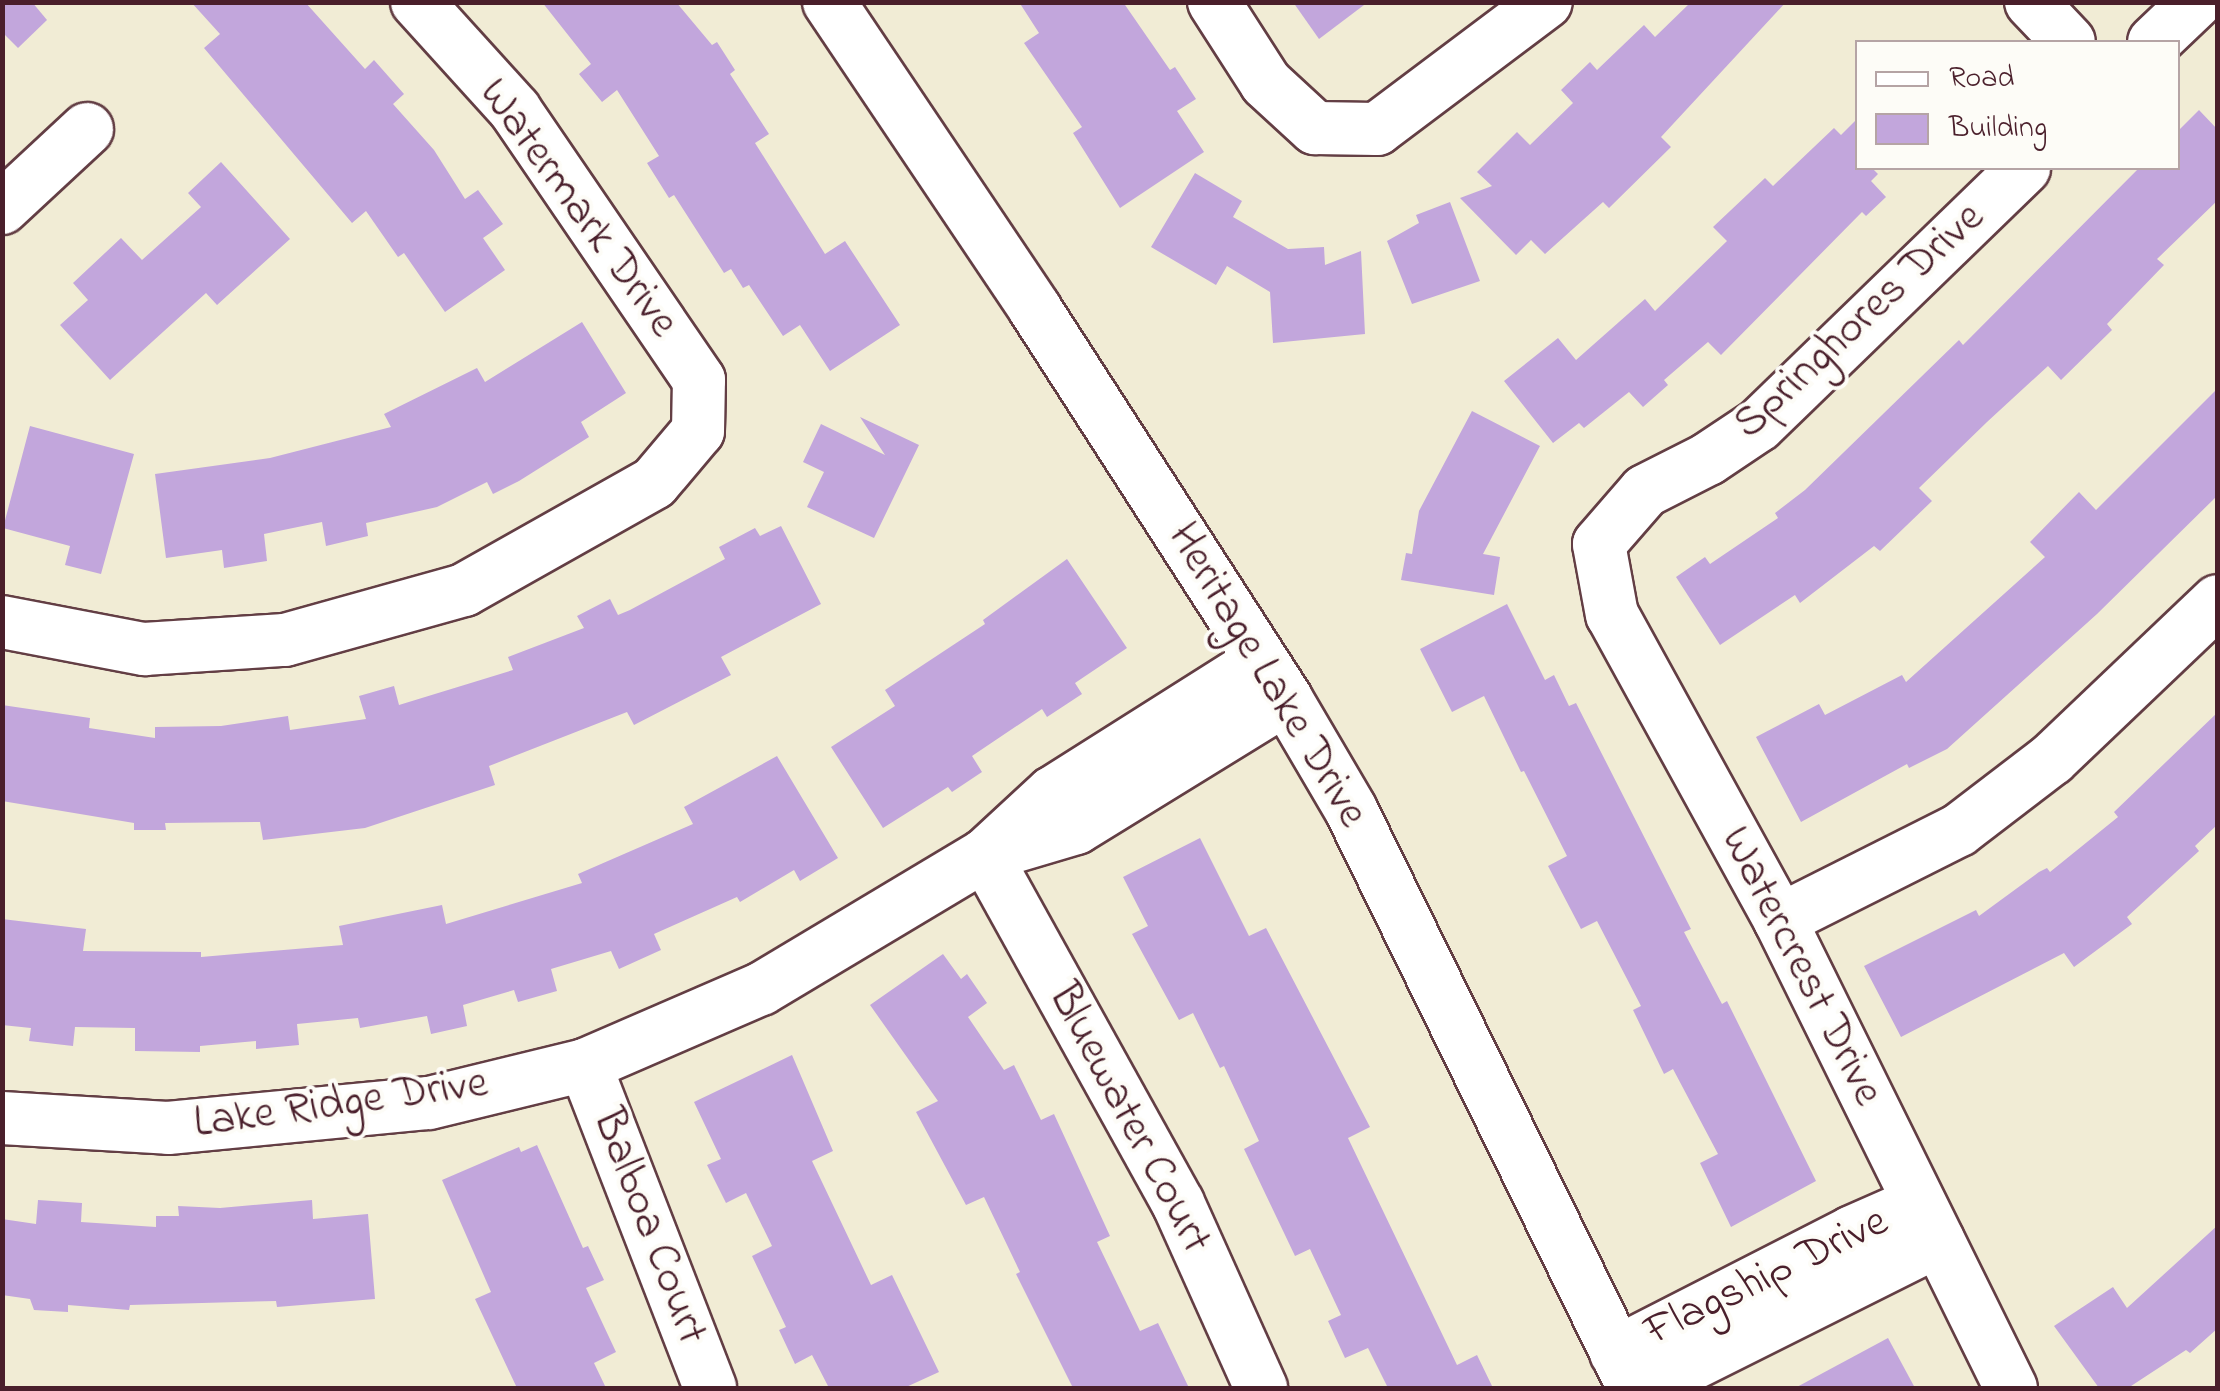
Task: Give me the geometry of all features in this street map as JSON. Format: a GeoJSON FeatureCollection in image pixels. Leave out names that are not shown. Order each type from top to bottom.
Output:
{"type":"FeatureCollection","features":[{"type":"Feature","properties":{"kind":"street","name":"Watermark Drive"},"geometry":{"type":"LineString","coordinates":[[2,622],[144,650],[284,640],[464,590],[654,482],[698,431],[699,380],[515,110],[417,2]]}},
{"type":"Feature","properties":{"kind":"street","name":"Heritage Lake Drive"},"geometry":{"type":"LineString","coordinates":[[829,2],[1035,310],[1274,680],[1351,810],[1631,1377]]}},
{"type":"Feature","properties":{"kind":"street"},"geometry":{"type":"LineString","coordinates":[[1214,2],[1266,83],[1316,128],[1377,129],[1546,2]]}},
{"type":"Feature","properties":{"kind":"street"},"geometry":{"type":"LineString","coordinates":[[2031,2],[2066,40]]}},
{"type":"Feature","properties":{"kind":"street"},"geometry":{"type":"LineString","coordinates":[[2156,40],[2196,2]]}},
{"type":"Feature","properties":{"kind":"street"},"geometry":{"type":"LineString","coordinates":[[2,208],[87,129]]}},
{"type":"Feature","properties":{"kind":"street","name":"Springhores Drive"},"geometry":{"type":"LineString","coordinates":[[1600,544],[1645,490],[1708,459],[1759,424],[2022,170]]}},
{"type":"Feature","properties":{"kind":"street","name":"Watercrest Drive"},"geometry":{"type":"LineString","coordinates":[[1600,544],[1612,615],[1780,920],[2011,1388]]}},
{"type":"Feature","properties":{"kind":"street"},"geometry":{"type":"LineString","coordinates":[[1780,920],[1959,830],[2052,759],[2218,601]]}},
{"type":"Feature","properties":{"kind":"street","name":"Lake Ridge Drive"},"geometry":{"type":"LineString","coordinates":[[2,1118],[168,1128],[429,1102],[585,1065],[762,989],[985,855],[1052,793],[1274,680]]}},
{"type":"Feature","properties":{"kind":"street","name":"Bluewater Court"},"geometry":{"type":"LineString","coordinates":[[985,855],[1178,1203],[1261,1388]]}},
{"type":"Feature","properties":{"kind":"street","name":"Balboa Court"},"geometry":{"type":"LineString","coordinates":[[585,1065],[710,1388]]}},
{"type":"Feature","properties":{"kind":"street","name":"Flagship Drive"},"geometry":{"type":"LineString","coordinates":[[1631,1377],[1852,1232],[1928,1222]]}},
{"type":"Feature","properties":{"kind":"building"},"geometry":{"type":"Polygon","coordinates":[[[2,2],[32,2],[47,20],[18,48],[2,32],[2,2]]]}},
{"type":"Feature","properties":{"kind":"building"},"geometry":{"type":"Polygon","coordinates":[[[191,2],[305,2],[365,69],[374,60],[404,94],[393,104],[434,150],[465,199],[478,190],[503,224],[483,238],[505,270],[445,312],[404,253],[398,257],[366,211],[352,223],[204,48],[220,34],[191,2]]]}},
{"type":"Feature","properties":{"kind":"building"},"geometry":{"type":"Polygon","coordinates":[[[542,2],[676,2],[712,45],[717,42],[735,70],[730,74],[769,134],[755,143],[825,254],[845,241],[900,325],[830,371],[800,325],[783,336],[749,285],[743,288],[731,269],[724,273],[674,195],[669,198],[647,163],[659,156],[617,90],[602,102],[579,74],[591,64],[542,2]]]}},
{"type":"Feature","properties":{"kind":"building"},"geometry":{"type":"Polygon","coordinates":[[[1019,2],[1123,2],[1170,70],[1175,67],[1196,99],[1177,111],[1204,152],[1120,208],[1073,133],[1082,127],[1024,43],[1039,33],[1019,2]]]}},
{"type":"Feature","properties":{"kind":"building"},"geometry":{"type":"Polygon","coordinates":[[[1293,2],[1368,2],[1319,39],[1293,2]]]}},
{"type":"Feature","properties":{"kind":"building"},"geometry":{"type":"Polygon","coordinates":[[[1691,2],[1786,2],[1661,137],[1671,147],[1609,208],[1603,202],[1545,254],[1531,240],[1516,255],[1460,198],[1492,186],[1477,172],[1517,132],[1530,145],[1573,103],[1561,90],[1590,62],[1597,70],[1644,25],[1655,37],[1691,2]]]}},
{"type":"Feature","properties":{"kind":"building"},"geometry":{"type":"Polygon","coordinates":[[[2199,110],[2218,130],[2218,200],[2157,259],[2164,265],[2107,324],[2112,330],[2061,380],[2048,366],[1987,422],[1919,488],[1932,501],[1880,551],[1874,546],[1800,603],[1795,595],[1720,645],[1676,577],[1705,557],[1710,564],[1778,518],[1775,513],[1805,490],[1959,340],[1963,345],[2137,170],[2180,170],[2180,129],[2199,110]]]}},
{"type":"Feature","properties":{"kind":"building"},"geometry":{"type":"Polygon","coordinates":[[[1855,121],[1855,170],[1874,170],[1878,174],[1871,181],[1886,197],[1866,216],[1862,212],[1721,355],[1708,342],[1664,380],[1668,385],[1643,407],[1629,392],[1584,428],[1579,423],[1553,443],[1504,381],[1558,338],[1576,360],[1645,299],[1655,311],[1727,241],[1713,227],[1765,178],[1773,186],[1834,128],[1841,135],[1855,121]]]}},
{"type":"Feature","properties":{"kind":"building"},"geometry":{"type":"Polygon","coordinates":[[[221,162],[290,239],[217,305],[206,293],[110,380],[60,325],[88,300],[73,283],[121,238],[142,260],[201,207],[188,193],[221,162]]]}},
{"type":"Feature","properties":{"kind":"building"},"geometry":{"type":"Polygon","coordinates":[[[1195,173],[1242,201],[1233,217],[1288,249],[1324,247],[1325,265],[1361,251],[1365,334],[1273,343],[1270,292],[1227,266],[1216,285],[1151,247],[1195,173]]]}},
{"type":"Feature","properties":{"kind":"building"},"geometry":{"type":"Polygon","coordinates":[[[1450,202],[1480,281],[1412,304],[1387,241],[1419,223],[1416,215],[1450,202]]]}},
{"type":"Feature","properties":{"kind":"building"},"geometry":{"type":"Polygon","coordinates":[[[582,322],[626,393],[581,422],[589,437],[519,481],[493,494],[487,482],[437,507],[366,523],[368,536],[326,546],[322,522],[264,534],[267,561],[224,568],[222,550],[166,558],[155,474],[270,458],[391,427],[384,414],[477,368],[485,382],[582,322]]]}},
{"type":"Feature","properties":{"kind":"building"},"geometry":{"type":"Polygon","coordinates":[[[2218,388],[2218,495],[2097,614],[1947,749],[1909,768],[1907,764],[1801,822],[1756,737],[1819,704],[1825,715],[1902,675],[1906,682],[2045,557],[2030,542],[2079,492],[2096,510],[2218,388]]]}},
{"type":"Feature","properties":{"kind":"building"},"geometry":{"type":"Polygon","coordinates":[[[1472,411],[1540,446],[1483,554],[1500,557],[1494,595],[1401,580],[1406,553],[1412,554],[1419,511],[1472,411]]]}},
{"type":"Feature","properties":{"kind":"building"},"geometry":{"type":"Polygon","coordinates":[[[860,417],[919,445],[874,538],[807,507],[824,472],[803,462],[821,424],[885,455],[860,417]]]}},
{"type":"Feature","properties":{"kind":"building"},"geometry":{"type":"Polygon","coordinates":[[[30,426],[134,454],[101,574],[65,565],[70,546],[3,528],[30,426]]]}},
{"type":"Feature","properties":{"kind":"building"},"geometry":{"type":"Polygon","coordinates":[[[781,526],[821,604],[721,657],[731,675],[634,725],[627,712],[489,766],[495,785],[365,828],[263,840],[260,822],[165,823],[166,830],[134,830],[134,823],[2,801],[2,705],[90,718],[89,728],[155,738],[155,727],[221,726],[288,716],[290,730],[366,719],[359,696],[394,686],[399,705],[513,670],[508,657],[584,628],[577,616],[610,599],[618,615],[630,610],[725,559],[719,547],[755,528],[760,536],[781,526]]]}},
{"type":"Feature","properties":{"kind":"building"},"geometry":{"type":"Polygon","coordinates":[[[1067,559],[1127,648],[1075,683],[1082,694],[1047,717],[1042,709],[972,756],[982,772],[952,792],[948,787],[883,828],[831,747],[895,706],[885,690],[985,624],[983,620],[1067,559]]]}},
{"type":"Feature","properties":{"kind":"building"},"geometry":{"type":"Polygon","coordinates":[[[1507,604],[1545,680],[1554,675],[1569,706],[1576,703],[1691,929],[1684,932],[1722,1004],[1727,1001],[1816,1181],[1731,1227],[1700,1163],[1718,1154],[1673,1069],[1664,1074],[1633,1010],[1641,1006],[1597,921],[1581,929],[1548,866],[1567,856],[1484,696],[1452,712],[1420,649],[1507,604]]]}},
{"type":"Feature","properties":{"kind":"building"},"geometry":{"type":"Polygon","coordinates":[[[2218,712],[2218,824],[2195,846],[2199,851],[2127,917],[2132,924],[2074,967],[2064,953],[1901,1037],[1864,966],[1976,910],[1979,916],[2039,872],[2047,868],[2050,872],[2118,817],[2114,812],[2218,712]]]}},
{"type":"Feature","properties":{"kind":"building"},"geometry":{"type":"Polygon","coordinates":[[[777,756],[838,858],[800,881],[794,870],[740,902],[737,897],[654,934],[661,950],[619,969],[611,951],[551,969],[557,991],[518,1002],[514,990],[463,1005],[467,1026],[431,1034],[427,1016],[360,1028],[358,1018],[297,1024],[299,1045],[256,1049],[256,1041],[200,1046],[200,1052],[135,1051],[135,1028],[75,1027],[73,1046],[29,1041],[31,1028],[2,1025],[2,919],[86,929],[83,951],[201,952],[201,957],[343,945],[339,926],[442,905],[446,924],[582,883],[578,874],[693,824],[684,807],[777,756]]]}},
{"type":"Feature","properties":{"kind":"building"},"geometry":{"type":"Polygon","coordinates":[[[1200,838],[1249,936],[1266,928],[1370,1127],[1348,1138],[1457,1365],[1477,1355],[1493,1388],[1388,1388],[1368,1348],[1345,1358],[1328,1321],[1341,1315],[1310,1249],[1295,1256],[1244,1149],[1259,1141],[1224,1066],[1220,1068],[1193,1013],[1179,1020],[1132,934],[1148,926],[1123,877],[1200,838]]]}},
{"type":"Feature","properties":{"kind":"building"},"geometry":{"type":"Polygon","coordinates":[[[943,954],[961,979],[967,974],[987,1003],[968,1017],[1004,1070],[1014,1065],[1041,1120],[1054,1114],[1110,1236],[1097,1242],[1140,1331],[1158,1323],[1189,1388],[1073,1388],[1016,1274],[1020,1272],[984,1197],[966,1205],[916,1112],[938,1101],[870,1005],[943,954]]]}},
{"type":"Feature","properties":{"kind":"building"},"geometry":{"type":"Polygon","coordinates":[[[792,1055],[833,1151],[812,1161],[871,1285],[892,1275],[939,1372],[904,1388],[829,1388],[812,1355],[795,1364],[779,1330],[786,1327],[752,1256],[772,1246],[746,1193],[726,1203],[707,1165],[721,1159],[694,1102],[792,1055]]]}},
{"type":"Feature","properties":{"kind":"building"},"geometry":{"type":"Polygon","coordinates":[[[537,1145],[583,1248],[588,1246],[604,1280],[586,1288],[616,1352],[594,1363],[606,1388],[517,1388],[475,1299],[491,1292],[442,1180],[519,1147],[521,1152],[537,1145]]]}},
{"type":"Feature","properties":{"kind":"building"},"geometry":{"type":"Polygon","coordinates":[[[38,1200],[82,1203],[81,1222],[156,1227],[156,1216],[179,1216],[178,1206],[220,1208],[312,1200],[313,1219],[368,1214],[375,1299],[277,1307],[276,1301],[130,1305],[129,1310],[68,1305],[68,1312],[34,1310],[30,1299],[2,1295],[2,1219],[36,1224],[38,1200]]]}},
{"type":"Feature","properties":{"kind":"building"},"geometry":{"type":"Polygon","coordinates":[[[2218,1225],[2218,1328],[2190,1353],[2186,1350],[2128,1388],[2099,1388],[2054,1326],[2113,1287],[2127,1308],[2218,1225]]]}},
{"type":"Feature","properties":{"kind":"building"},"geometry":{"type":"Polygon","coordinates":[[[1888,1338],[1915,1388],[1795,1388],[1888,1338]]]}}]}
